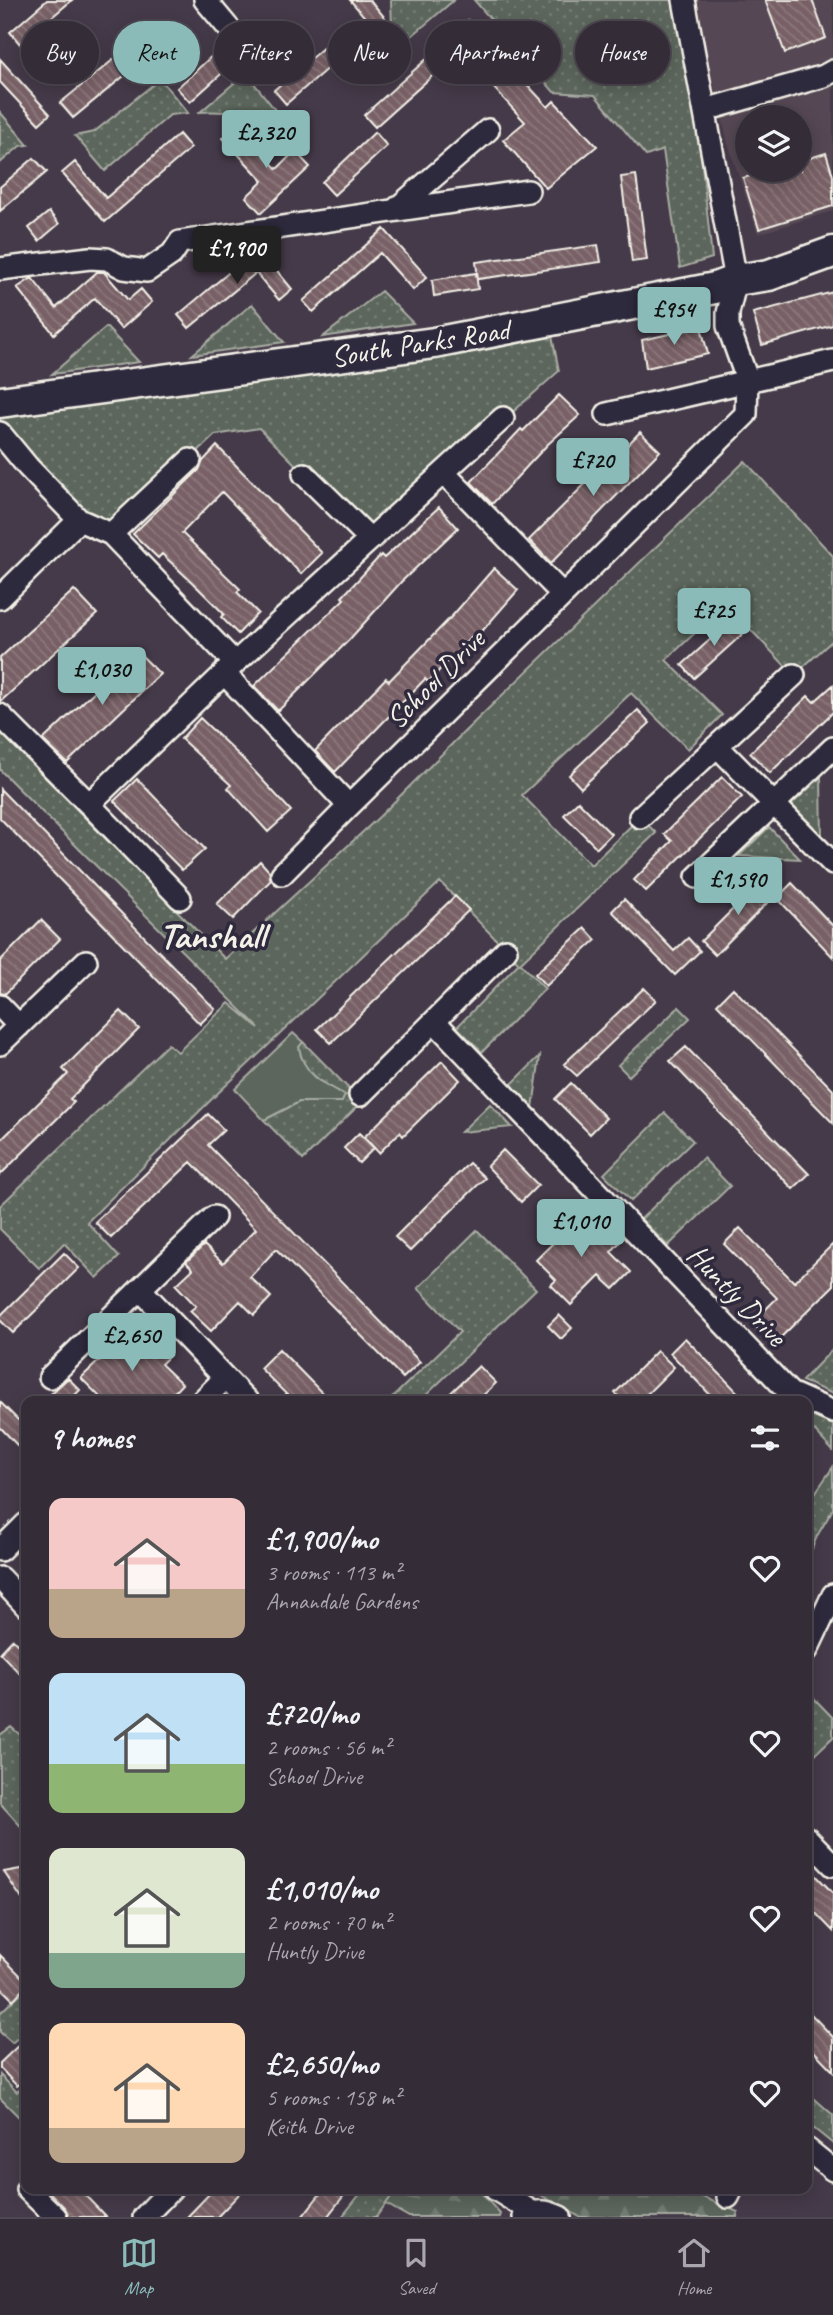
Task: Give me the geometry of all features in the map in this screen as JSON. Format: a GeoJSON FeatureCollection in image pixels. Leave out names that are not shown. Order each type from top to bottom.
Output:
{"type":"FeatureCollection","features":[{"type":"Feature","properties":{"kind":"street"},"geometry":{"type":"LineString","coordinates":[[205,0],[223,21]]}},
{"type":"Feature","properties":{"kind":"street"},"geometry":{"type":"LineString","coordinates":[[684,0],[736,280]]}},
{"type":"Feature","properties":{"kind":"street"},"geometry":{"type":"LineString","coordinates":[[705,110],[824,76],[833,71]]}},
{"type":"Feature","properties":{"kind":"street"},"geometry":{"type":"LineString","coordinates":[[396,210],[488,130]]}},
{"type":"Feature","properties":{"kind":"street"},"geometry":{"type":"LineString","coordinates":[[0,269],[90,258],[107,259],[124,268],[147,271],[172,254],[180,242],[528,191]]}},
{"type":"Feature","properties":{"kind":"street","name":"South Parks Road"},"geometry":{"type":"LineString","coordinates":[[0,402],[434,343],[715,288],[736,280],[769,275],[833,252]]}},
{"type":"Feature","properties":{"kind":"street","name":"School Drive"},"geometry":{"type":"LineString","coordinates":[[282,874],[746,414],[747,379],[729,326],[728,313],[736,280]]}},
{"type":"Feature","properties":{"kind":"street"},"geometry":{"type":"LineString","coordinates":[[607,414],[747,379],[833,361]]}},
{"type":"Feature","properties":{"kind":"street"},"geometry":{"type":"LineString","coordinates":[[89,804],[229,668],[503,418]]}},
{"type":"Feature","properties":{"kind":"street"},"geometry":{"type":"LineString","coordinates":[[0,433],[79,520],[111,534],[349,806]]}},
{"type":"Feature","properties":{"kind":"street"},"geometry":{"type":"LineString","coordinates":[[111,534],[190,460]]}},
{"type":"Feature","properties":{"kind":"street"},"geometry":{"type":"LineString","coordinates":[[444,473],[563,595]]}},
{"type":"Feature","properties":{"kind":"street"},"geometry":{"type":"LineString","coordinates":[[304,474],[370,539]]}},
{"type":"Feature","properties":{"kind":"street"},"geometry":{"type":"LineString","coordinates":[[0,598],[79,520]]}},
{"type":"Feature","properties":{"kind":"street"},"geometry":{"type":"LineString","coordinates":[[640,817],[794,675]]}},
{"type":"Feature","properties":{"kind":"street"},"geometry":{"type":"LineString","coordinates":[[0,715],[180,898]]}},
{"type":"Feature","properties":{"kind":"street"},"geometry":{"type":"LineString","coordinates":[[717,746],[833,864]]}},
{"type":"Feature","properties":{"kind":"street"},"geometry":{"type":"LineString","coordinates":[[697,877],[833,748]]}},
{"type":"Feature","properties":{"kind":"street"},"geometry":{"type":"LineString","coordinates":[[360,1096],[436,1023],[506,950]]}},
{"type":"Feature","properties":{"kind":"street"},"geometry":{"type":"LineString","coordinates":[[0,1044],[86,961]]}},
{"type":"Feature","properties":{"kind":"street"},"geometry":{"type":"LineString","coordinates":[[0,1006],[19,1026]]}},
{"type":"Feature","properties":{"kind":"street","name":"Huntly Drive"},"geometry":{"type":"LineString","coordinates":[[436,1023],[790,1393],[797,1396]]}},
{"type":"Feature","properties":{"kind":"street"},"geometry":{"type":"LineString","coordinates":[[50,1377],[214,1217]]}},
{"type":"Feature","properties":{"kind":"street"},"geometry":{"type":"LineString","coordinates":[[140,1289],[242,1396]]}},
{"type":"Feature","properties":{"kind":"street"},"geometry":{"type":"LineString","coordinates":[[207,1396],[225,1378]]}},
{"type":"Feature","properties":{"kind":"street","name":"Huntly Drive"},"geometry":{"type":"LineString","coordinates":[[812,1403],[833,1412]]}},
{"type":"Feature","properties":{"kind":"street"},"geometry":{"type":"LineString","coordinates":[[0,1550],[21,1529]]}},
{"type":"Feature","properties":{"kind":"street"},"geometry":{"type":"LineString","coordinates":[[0,1578],[21,1601]]}},
{"type":"Feature","properties":{"kind":"street"},"geometry":{"type":"LineString","coordinates":[[812,1639],[833,1595]]}},
{"type":"Feature","properties":{"kind":"street"},"geometry":{"type":"LineString","coordinates":[[812,1843],[833,1865]]}},
{"type":"Feature","properties":{"kind":"street"},"geometry":{"type":"LineString","coordinates":[[812,2154],[833,2170]]}},
{"type":"Feature","properties":{"kind":"street"},"geometry":{"type":"LineString","coordinates":[[32,2194],[56,2217]]}},
{"type":"Feature","properties":{"kind":"street"},"geometry":{"type":"LineString","coordinates":[[143,2217],[166,2194]]}},
{"type":"Feature","properties":{"kind":"street"},"geometry":{"type":"LineString","coordinates":[[502,2194],[528,2214],[546,2211],[560,2217]]}},
{"type":"Feature","properties":{"kind":"shaded area"},"geometry":{"type":"Polygon","coordinates":[[[697,0],[833,0],[833,211],[758,234],[741,182],[812,182],[812,105],[735,105],[735,165],[698,18],[697,0]]]}},
{"type":"Feature","properties":{"kind":"green space"},"geometry":{"type":"Polygon","coordinates":[[[391,0],[454,0],[429,21],[425,21],[425,25],[411,37],[411,21],[392,21],[391,0]]]}},
{"type":"Feature","properties":{"kind":"green space"},"geometry":{"type":"Polygon","coordinates":[[[474,0],[675,0],[699,137],[712,258],[680,268],[663,150],[646,156],[595,95],[554,92],[547,84],[561,84],[561,21],[492,21],[474,0]]]}},
{"type":"Feature","properties":{"kind":"green space"},"geometry":{"type":"Polygon","coordinates":[[[154,84],[164,84],[188,113],[170,115],[105,171],[75,136],[94,132],[154,84]]]}},
{"type":"Feature","properties":{"kind":"green space"},"geometry":{"type":"Polygon","coordinates":[[[233,84],[255,84],[287,125],[244,114],[200,112],[233,84]]]}},
{"type":"Feature","properties":{"kind":"green space"},"geometry":{"type":"Polygon","coordinates":[[[0,112],[28,145],[20,146],[0,163],[0,112]]]}},
{"type":"Feature","properties":{"kind":"green space"},"geometry":{"type":"Polygon","coordinates":[[[381,291],[413,323],[323,337],[381,291]]]}},
{"type":"Feature","properties":{"kind":"green space"},"geometry":{"type":"Polygon","coordinates":[[[252,304],[284,342],[192,355],[252,304]]]}},
{"type":"Feature","properties":{"kind":"green space"},"geometry":{"type":"Polygon","coordinates":[[[106,327],[139,362],[52,374],[106,327]]]}},
{"type":"Feature","properties":{"kind":"green space"},"geometry":{"type":"Polygon","coordinates":[[[551,331],[559,371],[370,539],[259,428],[215,435],[111,534],[79,520],[0,433],[0,411],[551,331]]]}},
{"type":"Feature","properties":{"kind":"green space"},"geometry":{"type":"Polygon","coordinates":[[[745,461],[833,556],[833,640],[794,675],[726,604],[666,660],[722,715],[688,749],[631,693],[522,795],[591,865],[640,817],[656,833],[520,963],[545,989],[482,1052],[457,1027],[519,963],[440,882],[87,1222],[119,1257],[97,1278],[64,1243],[39,1268],[0,1229],[0,1206],[168,1044],[178,1052],[229,1003],[259,1028],[0,770],[0,732],[225,959],[379,817],[745,461]]]}},
{"type":"Feature","properties":{"kind":"green space"},"geometry":{"type":"Polygon","coordinates":[[[821,777],[822,838],[791,805],[821,777]]]}},
{"type":"Feature","properties":{"kind":"green space"},"geometry":{"type":"Polygon","coordinates":[[[769,827],[800,859],[739,856],[769,827]]]}},
{"type":"Feature","properties":{"kind":"green space"},"geometry":{"type":"Polygon","coordinates":[[[679,1007],[690,1018],[629,1076],[618,1065],[679,1007]]]}},
{"type":"Feature","properties":{"kind":"green space"},"geometry":{"type":"Polygon","coordinates":[[[293,1033],[303,1042],[299,1047],[309,1071],[345,1095],[342,1102],[299,1102],[264,1120],[235,1089],[293,1033]]]}},
{"type":"Feature","properties":{"kind":"green space"},"geometry":{"type":"Polygon","coordinates":[[[303,1042],[362,1102],[303,1160],[264,1120],[299,1102],[345,1095],[309,1071],[299,1047],[303,1042]]]}},
{"type":"Feature","properties":{"kind":"green space"},"geometry":{"type":"Polygon","coordinates":[[[540,1056],[533,1108],[511,1085],[540,1056]]]}},
{"type":"Feature","properties":{"kind":"green space"},"geometry":{"type":"Polygon","coordinates":[[[490,1104],[512,1127],[461,1132],[490,1104]]]}},
{"type":"Feature","properties":{"kind":"green space"},"geometry":{"type":"Polygon","coordinates":[[[665,1113],[693,1141],[631,1201],[604,1174],[665,1113]]]}},
{"type":"Feature","properties":{"kind":"green space"},"geometry":{"type":"Polygon","coordinates":[[[703,1158],[730,1186],[668,1246],[641,1219],[703,1158]]]}},
{"type":"Feature","properties":{"kind":"green space"},"geometry":{"type":"Polygon","coordinates":[[[477,1230],[536,1289],[425,1396],[394,1396],[460,1332],[418,1288],[477,1230]]]}},
{"type":"Feature","properties":{"kind":"green space"},"geometry":{"type":"Polygon","coordinates":[[[833,1349],[833,1394],[802,1381],[833,1349]]]}},
{"type":"Feature","properties":{"kind":"green space"},"geometry":{"type":"Polygon","coordinates":[[[812,1413],[833,1425],[833,1451],[812,1428],[812,1413]]]}},
{"type":"Feature","properties":{"kind":"green space"},"geometry":{"type":"Polygon","coordinates":[[[833,1467],[833,1509],[812,1549],[812,1498],[833,1467]]]}},
{"type":"Feature","properties":{"kind":"green space"},"geometry":{"type":"Polygon","coordinates":[[[812,1696],[833,1718],[833,1737],[812,1757],[812,1696]]]}},
{"type":"Feature","properties":{"kind":"green space"},"geometry":{"type":"Polygon","coordinates":[[[11,1727],[21,1736],[21,1826],[0,1803],[0,1735],[11,1727]]]}},
{"type":"Feature","properties":{"kind":"green space"},"geometry":{"type":"Polygon","coordinates":[[[21,1993],[21,2035],[12,2043],[0,2032],[0,2013],[21,1993]]]}},
{"type":"Feature","properties":{"kind":"green space"},"geometry":{"type":"Polygon","coordinates":[[[0,2075],[17,2092],[21,2088],[21,2119],[0,2098],[0,2075]]]}},
{"type":"Feature","properties":{"kind":"green space"},"geometry":{"type":"Polygon","coordinates":[[[812,2096],[833,2115],[833,2144],[812,2127],[812,2096]]]}},
{"type":"Feature","properties":{"kind":"green space"},"geometry":{"type":"Polygon","coordinates":[[[360,2194],[393,2194],[376,2217],[342,2217],[360,2194]]]}},
{"type":"Feature","properties":{"kind":"green space"},"geometry":{"type":"Polygon","coordinates":[[[393,2194],[482,2194],[500,2214],[499,2217],[409,2217],[386,2204],[393,2194]]]}},
{"type":"Feature","properties":{"kind":"green space"},"geometry":{"type":"Polygon","coordinates":[[[539,2194],[696,2194],[738,2212],[737,2217],[580,2217],[539,2194]]]}},
{"type":"Feature","properties":{"kind":"building"},"geometry":{"type":"Polygon","coordinates":[[[47,0],[72,0],[47,21],[23,21],[47,0]]]}},
{"type":"Feature","properties":{"kind":"building"},"geometry":{"type":"Polygon","coordinates":[[[350,0],[370,0],[386,19],[368,21],[350,0]]]}},
{"type":"Feature","properties":{"kind":"building"},"geometry":{"type":"Polygon","coordinates":[[[765,0],[812,0],[826,38],[785,53],[765,0]]]}},
{"type":"Feature","properties":{"kind":"building"},"geometry":{"type":"Polygon","coordinates":[[[21,22],[21,43],[20,44],[10,32],[21,22]]]}},
{"type":"Feature","properties":{"kind":"building"},"geometry":{"type":"Polygon","coordinates":[[[324,47],[328,52],[328,68],[314,80],[314,56],[324,47]]]}},
{"type":"Feature","properties":{"kind":"building"},"geometry":{"type":"Polygon","coordinates":[[[214,54],[214,80],[190,102],[177,88],[181,84],[200,84],[200,67],[214,54]]]}},
{"type":"Feature","properties":{"kind":"building"},"geometry":{"type":"Polygon","coordinates":[[[0,59],[50,114],[39,124],[0,82],[0,59]]]}},
{"type":"Feature","properties":{"kind":"building"},"geometry":{"type":"Polygon","coordinates":[[[113,60],[114,84],[73,118],[60,103],[83,84],[99,84],[99,71],[113,60]]]}},
{"type":"Feature","properties":{"kind":"building"},"geometry":{"type":"Polygon","coordinates":[[[425,60],[425,82],[375,127],[364,115],[399,84],[411,84],[411,73],[425,60]]]}},
{"type":"Feature","properties":{"kind":"building"},"geometry":{"type":"Polygon","coordinates":[[[281,84],[309,84],[286,104],[274,90],[281,84]]]}},
{"type":"Feature","properties":{"kind":"building"},"geometry":{"type":"Polygon","coordinates":[[[490,84],[527,84],[548,107],[554,101],[597,146],[546,188],[503,140],[525,122],[490,84]]]}},
{"type":"Feature","properties":{"kind":"building"},"geometry":{"type":"Polygon","coordinates":[[[236,126],[277,169],[295,151],[310,167],[261,213],[246,197],[263,181],[223,138],[236,126]]]}},
{"type":"Feature","properties":{"kind":"building"},"geometry":{"type":"Polygon","coordinates":[[[375,132],[387,146],[334,195],[322,182],[375,132]]]}},
{"type":"Feature","properties":{"kind":"building"},"geometry":{"type":"Polygon","coordinates":[[[179,134],[191,148],[105,222],[62,173],[75,162],[106,198],[179,134]]]}},
{"type":"Feature","properties":{"kind":"building"},"geometry":{"type":"Polygon","coordinates":[[[826,153],[833,176],[833,206],[759,229],[744,182],[812,182],[812,157],[826,153]]]}},
{"type":"Feature","properties":{"kind":"building"},"geometry":{"type":"Polygon","coordinates":[[[34,158],[47,172],[0,211],[0,187],[34,158]]]}},
{"type":"Feature","properties":{"kind":"building"},"geometry":{"type":"Polygon","coordinates":[[[636,175],[647,260],[632,262],[621,177],[636,175]]]}},
{"type":"Feature","properties":{"kind":"building"},"geometry":{"type":"Polygon","coordinates":[[[49,212],[59,224],[39,241],[29,228],[49,212]]]}},
{"type":"Feature","properties":{"kind":"building"},"geometry":{"type":"Polygon","coordinates":[[[384,229],[427,277],[413,290],[380,253],[313,312],[303,301],[384,229]]]}},
{"type":"Feature","properties":{"kind":"building"},"geometry":{"type":"Polygon","coordinates":[[[598,245],[601,262],[478,279],[476,262],[598,245]]]}},
{"type":"Feature","properties":{"kind":"building"},"geometry":{"type":"Polygon","coordinates":[[[258,248],[292,289],[279,300],[256,273],[189,328],[178,315],[258,248]]]}},
{"type":"Feature","properties":{"kind":"building"},"geometry":{"type":"Polygon","coordinates":[[[97,272],[104,272],[128,300],[141,289],[152,302],[121,329],[95,298],[54,334],[17,288],[32,278],[56,308],[97,272]]]}},
{"type":"Feature","properties":{"kind":"building"},"geometry":{"type":"Polygon","coordinates":[[[476,273],[478,289],[434,296],[432,280],[476,273]]]}},
{"type":"Feature","properties":{"kind":"building"},"geometry":{"type":"Polygon","coordinates":[[[833,292],[833,325],[762,345],[753,313],[833,292]]]}},
{"type":"Feature","properties":{"kind":"building"},"geometry":{"type":"Polygon","coordinates":[[[701,327],[708,354],[646,368],[642,340],[701,327]]]}},
{"type":"Feature","properties":{"kind":"building"},"geometry":{"type":"Polygon","coordinates":[[[559,395],[580,415],[547,445],[492,504],[471,482],[521,429],[523,431],[559,395]]]}},
{"type":"Feature","properties":{"kind":"building"},"geometry":{"type":"Polygon","coordinates":[[[640,432],[660,451],[551,563],[529,540],[591,478],[593,481],[640,432]]]}},
{"type":"Feature","properties":{"kind":"building"},"geometry":{"type":"Polygon","coordinates":[[[217,446],[322,553],[301,574],[222,492],[182,533],[240,589],[237,592],[258,613],[238,634],[221,617],[224,614],[197,587],[162,554],[158,558],[133,534],[199,470],[203,461],[217,446]]]}},
{"type":"Feature","properties":{"kind":"building"},"geometry":{"type":"Polygon","coordinates":[[[439,507],[458,528],[401,582],[349,640],[278,711],[254,686],[344,599],[342,597],[381,555],[384,558],[439,507]]]}},
{"type":"Feature","properties":{"kind":"building"},"geometry":{"type":"Polygon","coordinates":[[[494,568],[518,590],[477,637],[474,634],[428,682],[425,679],[335,772],[315,751],[386,678],[389,681],[494,568]]]}},
{"type":"Feature","properties":{"kind":"building"},"geometry":{"type":"Polygon","coordinates":[[[74,590],[97,614],[0,702],[0,658],[74,590]]]}},
{"type":"Feature","properties":{"kind":"building"},"geometry":{"type":"Polygon","coordinates":[[[734,618],[746,631],[694,678],[682,665],[734,618]]]}},
{"type":"Feature","properties":{"kind":"building"},"geometry":{"type":"Polygon","coordinates":[[[137,651],[160,674],[67,763],[43,740],[137,651]]]}},
{"type":"Feature","properties":{"kind":"building"},"geometry":{"type":"Polygon","coordinates":[[[833,685],[833,712],[770,773],[750,753],[808,696],[814,702],[833,685]]]}},
{"type":"Feature","properties":{"kind":"building"},"geometry":{"type":"Polygon","coordinates":[[[638,710],[650,723],[581,788],[569,775],[638,710]]]}},
{"type":"Feature","properties":{"kind":"building"},"geometry":{"type":"Polygon","coordinates":[[[200,718],[291,811],[268,832],[228,788],[231,785],[181,739],[200,718]]]}},
{"type":"Feature","properties":{"kind":"building"},"geometry":{"type":"Polygon","coordinates":[[[722,777],[742,797],[646,891],[634,880],[672,841],[664,834],[722,777]]]}},
{"type":"Feature","properties":{"kind":"building"},"geometry":{"type":"Polygon","coordinates":[[[137,779],[205,849],[182,870],[114,801],[137,779]]]}},
{"type":"Feature","properties":{"kind":"building"},"geometry":{"type":"Polygon","coordinates":[[[0,789],[215,1009],[200,1024],[0,818],[0,789]]]}},
{"type":"Feature","properties":{"kind":"building"},"geometry":{"type":"Polygon","coordinates":[[[578,801],[611,834],[597,848],[564,815],[578,801]]]}},
{"type":"Feature","properties":{"kind":"building"},"geometry":{"type":"Polygon","coordinates":[[[260,861],[269,871],[271,880],[233,919],[217,904],[260,861]]]}},
{"type":"Feature","properties":{"kind":"building"},"geometry":{"type":"Polygon","coordinates":[[[762,880],[776,894],[715,955],[701,941],[762,880]]]}},
{"type":"Feature","properties":{"kind":"building"},"geometry":{"type":"Polygon","coordinates":[[[792,883],[833,926],[833,957],[777,898],[792,883]]]}},
{"type":"Feature","properties":{"kind":"building"},"geometry":{"type":"Polygon","coordinates":[[[455,896],[469,910],[331,1043],[317,1029],[455,896]]]}},
{"type":"Feature","properties":{"kind":"building"},"geometry":{"type":"Polygon","coordinates":[[[624,899],[674,951],[688,938],[700,951],[675,975],[612,911],[624,899]]]}},
{"type":"Feature","properties":{"kind":"building"},"geometry":{"type":"Polygon","coordinates":[[[41,920],[60,939],[5,994],[0,993],[0,961],[41,920]]]}},
{"type":"Feature","properties":{"kind":"building"},"geometry":{"type":"Polygon","coordinates":[[[585,928],[596,940],[546,986],[535,974],[585,928]]]}},
{"type":"Feature","properties":{"kind":"building"},"geometry":{"type":"Polygon","coordinates":[[[644,988],[656,1000],[577,1076],[564,1064],[644,988]]]}},
{"type":"Feature","properties":{"kind":"building"},"geometry":{"type":"Polygon","coordinates":[[[733,988],[833,1090],[833,1123],[717,1004],[733,988]]]}},
{"type":"Feature","properties":{"kind":"building"},"geometry":{"type":"Polygon","coordinates":[[[121,1011],[139,1029],[70,1099],[74,1102],[0,1175],[0,1141],[68,1074],[63,1069],[121,1011]]]}},
{"type":"Feature","properties":{"kind":"building"},"geometry":{"type":"Polygon","coordinates":[[[686,1047],[809,1174],[793,1189],[670,1061],[686,1047]]]}},
{"type":"Feature","properties":{"kind":"building"},"geometry":{"type":"Polygon","coordinates":[[[442,1061],[460,1080],[403,1136],[400,1132],[379,1153],[364,1137],[442,1061]]]}},
{"type":"Feature","properties":{"kind":"building"},"geometry":{"type":"Polygon","coordinates":[[[571,1083],[606,1118],[590,1134],[555,1099],[571,1083]]]}},
{"type":"Feature","properties":{"kind":"building"},"geometry":{"type":"Polygon","coordinates":[[[208,1114],[224,1130],[208,1145],[420,1362],[403,1378],[276,1249],[250,1277],[271,1297],[254,1315],[240,1301],[211,1331],[190,1311],[196,1306],[176,1285],[193,1269],[186,1262],[204,1245],[223,1263],[256,1229],[191,1162],[111,1238],[95,1222],[208,1114]]]}},
{"type":"Feature","properties":{"kind":"building"},"geometry":{"type":"Polygon","coordinates":[[[359,1133],[374,1148],[359,1163],[344,1148],[359,1133]]]}},
{"type":"Feature","properties":{"kind":"building"},"geometry":{"type":"Polygon","coordinates":[[[503,1150],[538,1185],[521,1202],[487,1166],[503,1150]]]}},
{"type":"Feature","properties":{"kind":"building"},"geometry":{"type":"Polygon","coordinates":[[[469,1163],[485,1178],[410,1251],[395,1237],[469,1163]]]}},
{"type":"Feature","properties":{"kind":"building"},"geometry":{"type":"Polygon","coordinates":[[[560,1215],[583,1238],[598,1222],[619,1243],[611,1252],[631,1272],[614,1289],[600,1276],[571,1305],[551,1285],[556,1280],[536,1260],[553,1243],[543,1233],[560,1215]]]}},
{"type":"Feature","properties":{"kind":"building"},"geometry":{"type":"Polygon","coordinates":[[[740,1228],[794,1282],[833,1244],[833,1286],[774,1344],[752,1323],[777,1298],[724,1244],[740,1228]]]}},
{"type":"Feature","properties":{"kind":"building"},"geometry":{"type":"Polygon","coordinates":[[[64,1253],[79,1268],[13,1333],[0,1320],[0,1316],[64,1253]]]}},
{"type":"Feature","properties":{"kind":"building"},"geometry":{"type":"Polygon","coordinates":[[[559,1315],[572,1328],[561,1339],[548,1326],[559,1315]]]}},
{"type":"Feature","properties":{"kind":"building"},"geometry":{"type":"Polygon","coordinates":[[[115,1332],[134,1350],[149,1335],[170,1355],[161,1364],[182,1384],[171,1396],[99,1396],[81,1378],[104,1356],[97,1349],[115,1332]]]}},
{"type":"Feature","properties":{"kind":"building"},"geometry":{"type":"Polygon","coordinates":[[[685,1338],[741,1396],[711,1396],[670,1353],[685,1338]]]}},
{"type":"Feature","properties":{"kind":"building"},"geometry":{"type":"Polygon","coordinates":[[[279,1349],[325,1396],[288,1396],[260,1368],[279,1349]]]}},
{"type":"Feature","properties":{"kind":"building"},"geometry":{"type":"Polygon","coordinates":[[[657,1351],[674,1367],[645,1396],[618,1396],[615,1393],[657,1351]]]}},
{"type":"Feature","properties":{"kind":"building"},"geometry":{"type":"Polygon","coordinates":[[[479,1366],[496,1383],[482,1396],[447,1396],[479,1366]]]}},
{"type":"Feature","properties":{"kind":"building"},"geometry":{"type":"Polygon","coordinates":[[[68,1378],[80,1390],[74,1396],[48,1396],[68,1378]]]}},
{"type":"Feature","properties":{"kind":"building"},"geometry":{"type":"Polygon","coordinates":[[[0,1402],[18,1420],[21,1417],[21,1443],[18,1446],[0,1427],[0,1402]]]}},
{"type":"Feature","properties":{"kind":"building"},"geometry":{"type":"Polygon","coordinates":[[[13,1639],[21,1647],[21,1675],[0,1653],[13,1639]]]}},
{"type":"Feature","properties":{"kind":"building"},"geometry":{"type":"Polygon","coordinates":[[[21,1869],[21,1898],[4,1872],[21,1869]]]}},
{"type":"Feature","properties":{"kind":"building"},"geometry":{"type":"Polygon","coordinates":[[[812,1871],[833,1893],[833,1931],[812,1909],[812,1871]]]}},
{"type":"Feature","properties":{"kind":"building"},"geometry":{"type":"Polygon","coordinates":[[[0,1955],[21,1976],[21,1991],[13,2000],[0,1987],[0,1955]]]}},
{"type":"Feature","properties":{"kind":"building"},"geometry":{"type":"Polygon","coordinates":[[[812,2015],[833,2037],[833,2071],[812,2049],[812,2015]]]}},
{"type":"Feature","properties":{"kind":"building"},"geometry":{"type":"Polygon","coordinates":[[[21,2043],[21,2082],[17,2086],[0,2068],[0,2063],[21,2043]]]}},
{"type":"Feature","properties":{"kind":"building"},"geometry":{"type":"Polygon","coordinates":[[[51,2194],[84,2194],[106,2217],[69,2217],[65,2208],[51,2194]]]}},
{"type":"Feature","properties":{"kind":"building"},"geometry":{"type":"Polygon","coordinates":[[[209,2194],[239,2194],[217,2217],[187,2217],[209,2194]]]}},
{"type":"Feature","properties":{"kind":"building"},"geometry":{"type":"Polygon","coordinates":[[[320,2194],[345,2194],[327,2217],[302,2217],[320,2194]]]}},
{"type":"Feature","properties":{"kind":"district","name":"Tanshall"},"geometry":{"type":"Point","coordinates":[212,935]}}]}
